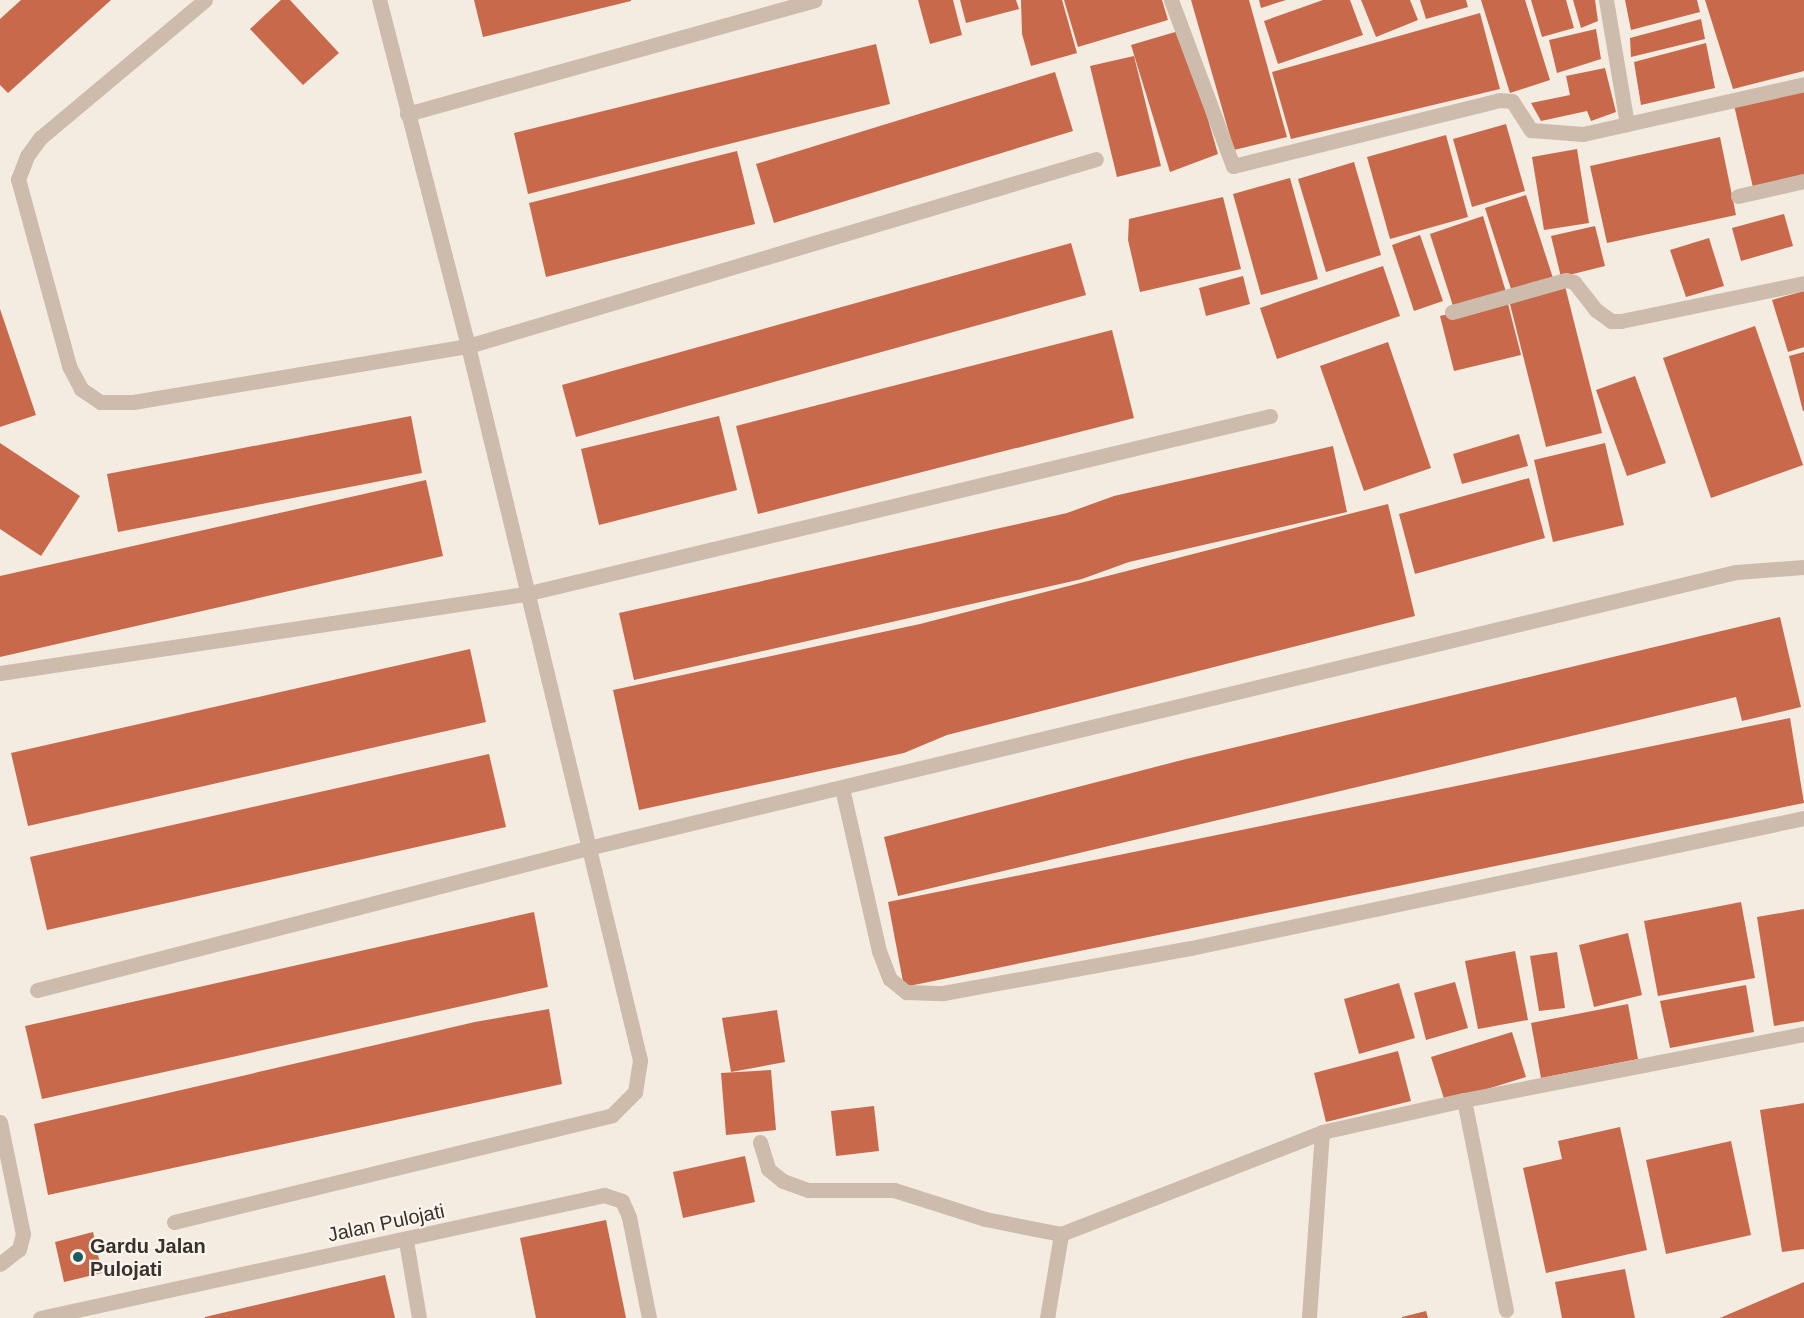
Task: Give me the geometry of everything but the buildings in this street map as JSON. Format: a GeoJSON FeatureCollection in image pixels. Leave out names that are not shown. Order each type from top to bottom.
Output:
{"type":"FeatureCollection","features":[{"type":"Feature","properties":{"kind":"street"},"geometry":{"type":"LineString","coordinates":[[205,0],[40,138],[27,156],[18,179],[69,366],[81,389],[100,402],[133,402],[468,346],[1096,159]]}},
{"type":"Feature","properties":{"kind":"street"},"geometry":{"type":"LineString","coordinates":[[174,1222],[612,1115],[635,1092],[640,1060],[525,594],[468,346],[379,0]]}},
{"type":"Feature","properties":{"kind":"street"},"geometry":{"type":"LineString","coordinates":[[407,114],[814,0]]}},
{"type":"Feature","properties":{"kind":"street"},"geometry":{"type":"LineString","coordinates":[[1171,0],[1233,166],[1507,99],[1516,105],[1527,126],[1538,131],[1583,134],[1804,84]]}},
{"type":"Feature","properties":{"kind":"street"},"geometry":{"type":"LineString","coordinates":[[1606,0],[1628,124]]}},
{"type":"Feature","properties":{"kind":"street"},"geometry":{"type":"LineString","coordinates":[[1738,196],[1804,181]]}},
{"type":"Feature","properties":{"kind":"street"},"geometry":{"type":"LineString","coordinates":[[1452,312],[1566,280],[1574,282],[1596,310],[1611,321],[1621,321],[1804,283]]}},
{"type":"Feature","properties":{"kind":"street"},"geometry":{"type":"LineString","coordinates":[[0,673],[525,594],[1270,416]]}},
{"type":"Feature","properties":{"kind":"street"},"geometry":{"type":"LineString","coordinates":[[37,990],[588,848],[1736,572],[1804,567]]}},
{"type":"Feature","properties":{"kind":"street"},"geometry":{"type":"LineString","coordinates":[[843,788],[879,951],[890,979],[906,992],[944,993],[1191,948],[1804,818]]}},
{"type":"Feature","properties":{"kind":"street"},"geometry":{"type":"LineString","coordinates":[[760,1142],[768,1169],[783,1181],[808,1190],[894,1190],[985,1219],[1061,1234],[1322,1132],[1464,1100],[1804,1034]]}},
{"type":"Feature","properties":{"kind":"street"},"geometry":{"type":"LineString","coordinates":[[1464,1100],[1506,1310]]}},
{"type":"Feature","properties":{"kind":"street"},"geometry":{"type":"LineString","coordinates":[[0,1122],[23,1234],[20,1249],[0,1264]]}},
{"type":"Feature","properties":{"kind":"street"},"geometry":{"type":"LineString","coordinates":[[1309,1317],[1322,1132]]}},
{"type":"Feature","properties":{"kind":"street","name":"Jalan Pulojati"},"geometry":{"type":"LineString","coordinates":[[40,1318],[604,1195],[622,1201],[629,1217],[649,1318]]}},
{"type":"Feature","properties":{"kind":"street"},"geometry":{"type":"LineString","coordinates":[[1047,1318],[1061,1234]]}},
{"type":"Feature","properties":{"kind":"street"},"geometry":{"type":"LineString","coordinates":[[406,1240],[419,1318]]}},
{"type":"Feature","properties":{"kind":"place","name":"Gardu Jalan Pulojati"},"geometry":{"type":"Point","coordinates":[78,1257]}}]}
